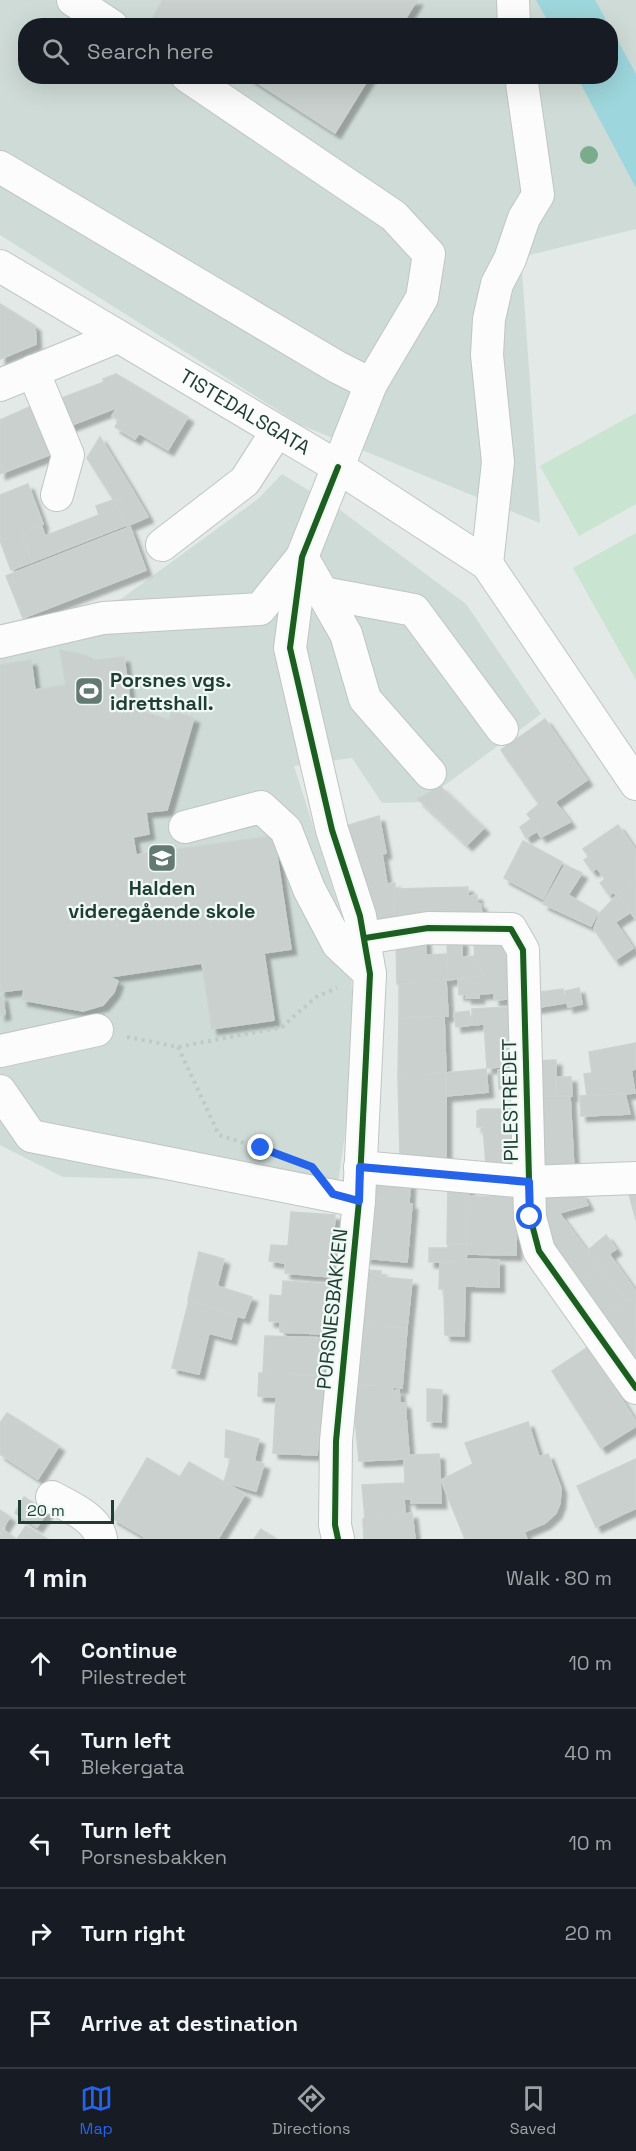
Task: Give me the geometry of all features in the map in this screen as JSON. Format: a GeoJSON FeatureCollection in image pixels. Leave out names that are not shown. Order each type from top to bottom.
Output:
{"type":"FeatureCollection","features":[{"type":"Feature","properties":{"kind":"street"},"geometry":{"type":"LineString","coordinates":[[73,0],[100,18]]}},
{"type":"Feature","properties":{"kind":"street"},"geometry":{"type":"LineString","coordinates":[[513,0],[514,18]]}},
{"type":"Feature","properties":{"kind":"street"},"geometry":{"type":"LineString","coordinates":[[0,642],[103,618],[260,609],[302,557],[371,384],[422,298],[429,254],[394,216],[200,84]]}},
{"type":"Feature","properties":{"kind":"street"},"geometry":{"type":"LineString","coordinates":[[522,84],[538,195],[524,218],[510,259],[497,284],[489,319],[487,355],[498,462],[487,564],[636,784]]}},
{"type":"Feature","properties":{"kind":"street"},"geometry":{"type":"LineString","coordinates":[[0,167],[337,367],[371,384]]}},
{"type":"Feature","properties":{"kind":"street","name":"TISTEDALSGATA"},"geometry":{"type":"LineString","coordinates":[[0,266],[117,338],[338,467],[487,564]]}},
{"type":"Feature","properties":{"kind":"street"},"geometry":{"type":"LineString","coordinates":[[0,385],[117,338]]}},
{"type":"Feature","properties":{"kind":"street"},"geometry":{"type":"LineString","coordinates":[[33,371],[68,455],[57,495]]}},
{"type":"Feature","properties":{"kind":"street"},"geometry":{"type":"LineString","coordinates":[[162,545],[245,481],[277,431]]}},
{"type":"Feature","properties":{"kind":"street"},"geometry":{"type":"LineString","coordinates":[[302,557],[346,634],[365,699],[430,773]]}},
{"type":"Feature","properties":{"kind":"street","name":"PORSNESBAKKEN"},"geometry":{"type":"LineString","coordinates":[[302,557],[290,648],[332,830],[363,927],[370,974],[359,1201],[336,1441],[335,1525],[338,1539]]}},
{"type":"Feature","properties":{"kind":"street"},"geometry":{"type":"LineString","coordinates":[[323,593],[414,609],[502,729]]}},
{"type":"Feature","properties":{"kind":"street"},"geometry":{"type":"LineString","coordinates":[[184,827],[261,807],[286,830],[309,889],[338,944],[370,974]]}},
{"type":"Feature","properties":{"kind":"street","name":"PILESTREDET"},"geometry":{"type":"LineString","coordinates":[[363,927],[511,929],[523,950],[530,1217],[539,1251],[636,1388]]}},
{"type":"Feature","properties":{"kind":"street"},"geometry":{"type":"LineString","coordinates":[[0,1051],[97,1030]]}},
{"type":"Feature","properties":{"kind":"street"},"geometry":{"type":"LineString","coordinates":[[0,1091],[32,1136],[359,1201]]}},
{"type":"Feature","properties":{"kind":"street"},"geometry":{"type":"LineString","coordinates":[[360,1167],[529,1182],[636,1178]]}},
{"type":"Feature","properties":{"kind":"street"},"geometry":{"type":"LineString","coordinates":[[52,1497],[84,1515],[100,1533],[101,1539]]}},
{"type":"Feature","properties":{"kind":"path"},"geometry":{"type":"LineString","coordinates":[[97,1030],[178,1047],[282,1027],[316,997],[370,974]]}},
{"type":"Feature","properties":{"kind":"path"},"geometry":{"type":"LineString","coordinates":[[178,1047],[219,1135],[250,1145]]}},
{"type":"Feature","properties":{"kind":"shaded area"},"geometry":{"type":"Polygon","coordinates":[[[0,0],[636,0],[636,229],[521,257],[540,523],[301,425],[0,235],[0,0]]]}},
{"type":"Feature","properties":{"kind":"shaded area","name":"Halden videregående skole"},"geometry":{"type":"Polygon","coordinates":[[[282,474],[336,507],[466,604],[541,714],[422,802],[382,803],[352,758],[294,766],[350,942],[355,1063],[338,1183],[63,1177],[0,1145],[0,624],[121,599],[258,499],[282,474]]]}},
{"type":"Feature","properties":{"kind":"green space"},"geometry":{"type":"Polygon","coordinates":[[[636,413],[636,504],[579,536],[540,466],[636,413]]]}},
{"type":"Feature","properties":{"kind":"green space"},"geometry":{"type":"Polygon","coordinates":[[[636,533],[636,680],[573,568],[636,533]]]}},
{"type":"Feature","properties":{"kind":"water"},"geometry":{"type":"Polygon","coordinates":[[[536,0],[595,0],[605,18],[546,18],[536,0]]]}},
{"type":"Feature","properties":{"kind":"water"},"geometry":{"type":"Polygon","coordinates":[[[618,41],[636,74],[636,188],[581,84],[618,84],[618,41]]]}},
{"type":"Feature","properties":{"kind":"building"},"geometry":{"type":"Polygon","coordinates":[[[163,0],[417,0],[406,18],[153,17],[163,0]]]}},
{"type":"Feature","properties":{"kind":"building"},"geometry":{"type":"Polygon","coordinates":[[[259,84],[365,84],[335,133],[259,84]]]}},
{"type":"Feature","properties":{"kind":"building"},"geometry":{"type":"Polygon","coordinates":[[[0,304],[35,326],[36,344],[0,359],[0,304]]]}},
{"type":"Feature","properties":{"kind":"building"},"geometry":{"type":"Polygon","coordinates":[[[116,374],[188,417],[168,450],[139,433],[135,439],[115,427],[119,420],[112,416],[118,407],[69,426],[54,401],[104,382],[103,379],[116,374]]]}},
{"type":"Feature","properties":{"kind":"building"},"geometry":{"type":"Polygon","coordinates":[[[34,405],[54,453],[0,474],[0,420],[34,405]]]}},
{"type":"Feature","properties":{"kind":"building"},"geometry":{"type":"Polygon","coordinates":[[[100,437],[133,491],[115,502],[87,458],[100,437]]]}},
{"type":"Feature","properties":{"kind":"building"},"geometry":{"type":"Polygon","coordinates":[[[28,484],[43,524],[21,533],[32,562],[11,570],[0,540],[0,495],[28,484]]]}},
{"type":"Feature","properties":{"kind":"building"},"geometry":{"type":"Polygon","coordinates":[[[133,491],[148,517],[127,526],[115,502],[133,491]]]}},
{"type":"Feature","properties":{"kind":"building"},"geometry":{"type":"Polygon","coordinates":[[[113,500],[126,525],[32,562],[21,533],[41,525],[45,536],[99,515],[96,506],[113,500]]]}},
{"type":"Feature","properties":{"kind":"building"},"geometry":{"type":"Polygon","coordinates":[[[130,527],[146,570],[23,618],[6,576],[130,527]]]}},
{"type":"Feature","properties":{"kind":"building"},"geometry":{"type":"Polygon","coordinates":[[[60,650],[88,656],[89,661],[124,657],[131,708],[169,720],[172,711],[194,718],[167,810],[146,812],[149,834],[133,837],[136,855],[274,836],[291,949],[264,953],[274,1020],[212,1029],[202,963],[109,977],[118,981],[114,992],[103,1005],[83,1011],[22,1000],[24,989],[0,992],[0,665],[31,660],[35,690],[66,685],[60,650]]]}},
{"type":"Feature","properties":{"kind":"building"},"geometry":{"type":"Polygon","coordinates":[[[545,719],[587,780],[555,802],[570,822],[541,837],[537,831],[526,838],[520,827],[531,819],[527,814],[539,804],[501,750],[545,719]]]}},
{"type":"Feature","properties":{"kind":"building"},"geometry":{"type":"Polygon","coordinates":[[[440,786],[484,828],[467,845],[418,799],[440,786]]]}},
{"type":"Feature","properties":{"kind":"building"},"geometry":{"type":"Polygon","coordinates":[[[379,816],[386,853],[382,854],[387,884],[395,883],[394,924],[372,925],[339,828],[379,816]]]}},
{"type":"Feature","properties":{"kind":"building"},"geometry":{"type":"Polygon","coordinates":[[[618,825],[636,851],[636,881],[616,895],[613,892],[609,895],[600,883],[605,879],[597,868],[592,871],[584,860],[589,857],[583,849],[618,825]]]}},
{"type":"Feature","properties":{"kind":"building"},"geometry":{"type":"Polygon","coordinates":[[[523,841],[562,862],[543,899],[504,878],[523,841]]]}},
{"type":"Feature","properties":{"kind":"building"},"geometry":{"type":"Polygon","coordinates":[[[565,865],[582,873],[568,895],[598,912],[591,926],[543,904],[565,865]]]}},
{"type":"Feature","properties":{"kind":"building"},"geometry":{"type":"Polygon","coordinates":[[[636,881],[636,920],[618,894],[636,881]]]}},
{"type":"Feature","properties":{"kind":"building"},"geometry":{"type":"Polygon","coordinates":[[[468,887],[468,896],[477,895],[477,903],[481,904],[482,922],[394,925],[395,889],[468,887]]]}},
{"type":"Feature","properties":{"kind":"building"},"geometry":{"type":"Polygon","coordinates":[[[618,894],[631,912],[615,922],[633,948],[615,960],[594,929],[600,913],[618,894]]]}},
{"type":"Feature","properties":{"kind":"building"},"geometry":{"type":"Polygon","coordinates":[[[425,937],[426,955],[447,954],[448,980],[397,984],[396,938],[425,937]]]}},
{"type":"Feature","properties":{"kind":"building"},"geometry":{"type":"Polygon","coordinates":[[[447,940],[462,940],[462,957],[475,956],[475,964],[484,976],[448,980],[447,940]]]}},
{"type":"Feature","properties":{"kind":"building"},"geometry":{"type":"Polygon","coordinates":[[[474,940],[508,941],[508,999],[494,1000],[494,993],[479,994],[479,998],[466,998],[466,994],[459,995],[458,979],[484,976],[475,964],[474,940]]]}},
{"type":"Feature","properties":{"kind":"building"},"geometry":{"type":"Polygon","coordinates":[[[446,980],[448,1016],[399,1018],[399,984],[446,980]]]}},
{"type":"Feature","properties":{"kind":"building"},"geometry":{"type":"Polygon","coordinates":[[[579,988],[582,1004],[568,1007],[565,991],[579,988]]]}},
{"type":"Feature","properties":{"kind":"building"},"geometry":{"type":"Polygon","coordinates":[[[563,989],[565,1003],[535,1008],[533,993],[563,989]]]}},
{"type":"Feature","properties":{"kind":"building"},"geometry":{"type":"Polygon","coordinates":[[[0,996],[2,996],[5,1014],[0,1015],[0,996]]]}},
{"type":"Feature","properties":{"kind":"building"},"geometry":{"type":"Polygon","coordinates":[[[510,1007],[514,1066],[487,1068],[484,1024],[472,1025],[472,1009],[510,1007]]]}},
{"type":"Feature","properties":{"kind":"building"},"geometry":{"type":"Polygon","coordinates":[[[469,1011],[471,1025],[456,1027],[454,1013],[469,1011]]]}},
{"type":"Feature","properties":{"kind":"building"},"geometry":{"type":"Polygon","coordinates":[[[444,1016],[446,1073],[398,1075],[399,1018],[444,1016]]]}},
{"type":"Feature","properties":{"kind":"building"},"geometry":{"type":"Polygon","coordinates":[[[636,1043],[636,1069],[631,1070],[635,1093],[587,1096],[584,1074],[592,1073],[589,1052],[636,1043]]]}},
{"type":"Feature","properties":{"kind":"building"},"geometry":{"type":"Polygon","coordinates":[[[556,1060],[556,1096],[535,1097],[534,1061],[556,1060]]]}},
{"type":"Feature","properties":{"kind":"building"},"geometry":{"type":"Polygon","coordinates":[[[486,1069],[488,1092],[446,1096],[446,1073],[486,1069]]]}},
{"type":"Feature","properties":{"kind":"building"},"geometry":{"type":"Polygon","coordinates":[[[512,1069],[513,1089],[499,1089],[498,1070],[512,1069]]]}},
{"type":"Feature","properties":{"kind":"building"},"geometry":{"type":"Polygon","coordinates":[[[446,1073],[446,1157],[400,1157],[398,1075],[446,1073]]]}},
{"type":"Feature","properties":{"kind":"building"},"geometry":{"type":"Polygon","coordinates":[[[556,1077],[571,1077],[572,1096],[556,1096],[556,1077]]]}},
{"type":"Feature","properties":{"kind":"building"},"geometry":{"type":"Polygon","coordinates":[[[625,1094],[630,1114],[581,1116],[580,1096],[625,1094]]]}},
{"type":"Feature","properties":{"kind":"building"},"geometry":{"type":"Polygon","coordinates":[[[570,1096],[574,1171],[536,1173],[535,1097],[570,1096]]]}},
{"type":"Feature","properties":{"kind":"building"},"geometry":{"type":"Polygon","coordinates":[[[516,1109],[519,1170],[486,1165],[483,1127],[477,1127],[477,1111],[516,1109]]]}},
{"type":"Feature","properties":{"kind":"building"},"geometry":{"type":"Polygon","coordinates":[[[372,1180],[410,1183],[409,1204],[412,1204],[407,1262],[365,1258],[372,1180]]]}},
{"type":"Feature","properties":{"kind":"building"},"geometry":{"type":"Polygon","coordinates":[[[448,1186],[469,1186],[468,1244],[447,1244],[448,1186]]]}},
{"type":"Feature","properties":{"kind":"building"},"geometry":{"type":"Polygon","coordinates":[[[540,1191],[582,1194],[588,1205],[559,1213],[587,1251],[563,1268],[541,1238],[540,1191]]]}},
{"type":"Feature","properties":{"kind":"building"},"geometry":{"type":"Polygon","coordinates":[[[636,1192],[636,1220],[629,1194],[636,1192]]]}},
{"type":"Feature","properties":{"kind":"building"},"geometry":{"type":"Polygon","coordinates":[[[468,1196],[517,1197],[516,1255],[466,1254],[468,1196]]]}},
{"type":"Feature","properties":{"kind":"building"},"geometry":{"type":"Polygon","coordinates":[[[291,1212],[335,1215],[331,1277],[285,1273],[285,1263],[269,1261],[271,1245],[288,1246],[291,1212]]]}},
{"type":"Feature","properties":{"kind":"building"},"geometry":{"type":"Polygon","coordinates":[[[606,1235],[616,1249],[609,1254],[636,1292],[636,1297],[628,1302],[587,1251],[606,1235]]]}},
{"type":"Feature","properties":{"kind":"building"},"geometry":{"type":"Polygon","coordinates":[[[448,1244],[468,1244],[466,1259],[499,1260],[499,1287],[465,1286],[464,1336],[445,1335],[444,1289],[439,1289],[440,1263],[466,1262],[429,1262],[429,1248],[448,1248],[448,1244]]]}},
{"type":"Feature","properties":{"kind":"building"},"geometry":{"type":"Polygon","coordinates":[[[587,1251],[598,1267],[574,1283],[563,1268],[587,1251]]]}},
{"type":"Feature","properties":{"kind":"building"},"geometry":{"type":"Polygon","coordinates":[[[199,1252],[224,1259],[217,1286],[252,1297],[244,1318],[188,1300],[199,1252]]]}},
{"type":"Feature","properties":{"kind":"building"},"geometry":{"type":"Polygon","coordinates":[[[598,1267],[628,1302],[602,1316],[574,1283],[598,1267]]]}},
{"type":"Feature","properties":{"kind":"building"},"geometry":{"type":"Polygon","coordinates":[[[364,1270],[381,1271],[381,1277],[412,1280],[407,1328],[361,1324],[364,1270]]]}},
{"type":"Feature","properties":{"kind":"building"},"geometry":{"type":"Polygon","coordinates":[[[283,1281],[328,1284],[325,1334],[280,1332],[280,1322],[269,1321],[270,1295],[282,1296],[283,1281]]]}},
{"type":"Feature","properties":{"kind":"building"},"geometry":{"type":"Polygon","coordinates":[[[636,1297],[636,1333],[621,1341],[602,1316],[636,1297]]]}},
{"type":"Feature","properties":{"kind":"building"},"geometry":{"type":"Polygon","coordinates":[[[189,1300],[237,1316],[231,1339],[209,1333],[199,1374],[172,1368],[189,1300]]]}},
{"type":"Feature","properties":{"kind":"building"},"geometry":{"type":"Polygon","coordinates":[[[363,1325],[407,1328],[402,1388],[358,1384],[363,1325]]]}},
{"type":"Feature","properties":{"kind":"building"},"geometry":{"type":"Polygon","coordinates":[[[636,1333],[636,1367],[621,1341],[636,1333]]]}},
{"type":"Feature","properties":{"kind":"building"},"geometry":{"type":"Polygon","coordinates":[[[265,1336],[326,1338],[323,1375],[263,1373],[265,1336]]]}},
{"type":"Feature","properties":{"kind":"building"},"geometry":{"type":"Polygon","coordinates":[[[588,1347],[636,1422],[636,1426],[601,1448],[552,1371],[588,1347]]]}},
{"type":"Feature","properties":{"kind":"building"},"geometry":{"type":"Polygon","coordinates":[[[259,1373],[324,1376],[317,1455],[273,1453],[276,1397],[258,1396],[259,1373]]]}},
{"type":"Feature","properties":{"kind":"building"},"geometry":{"type":"Polygon","coordinates":[[[367,1385],[393,1387],[393,1391],[399,1390],[400,1403],[405,1403],[409,1455],[439,1454],[441,1503],[411,1503],[411,1499],[404,1499],[405,1514],[365,1518],[362,1485],[405,1483],[404,1459],[359,1461],[352,1387],[367,1385]]]}},
{"type":"Feature","properties":{"kind":"building"},"geometry":{"type":"Polygon","coordinates":[[[427,1389],[442,1390],[441,1422],[427,1421],[427,1389]]]}},
{"type":"Feature","properties":{"kind":"building"},"geometry":{"type":"Polygon","coordinates":[[[7,1413],[59,1446],[38,1479],[0,1454],[0,1423],[7,1413]]]}},
{"type":"Feature","properties":{"kind":"building"},"geometry":{"type":"Polygon","coordinates":[[[528,1422],[539,1457],[548,1454],[561,1488],[560,1503],[556,1513],[545,1523],[524,1532],[527,1539],[465,1539],[441,1480],[473,1464],[465,1443],[528,1422]]]}},
{"type":"Feature","properties":{"kind":"building"},"geometry":{"type":"Polygon","coordinates":[[[226,1430],[259,1439],[254,1461],[264,1464],[256,1491],[224,1482],[231,1458],[225,1457],[226,1430]]]}},
{"type":"Feature","properties":{"kind":"building"},"geometry":{"type":"Polygon","coordinates":[[[147,1458],[180,1477],[189,1462],[245,1494],[218,1539],[144,1539],[145,1537],[112,1518],[147,1458]]]}},
{"type":"Feature","properties":{"kind":"building"},"geometry":{"type":"Polygon","coordinates":[[[636,1459],[636,1508],[596,1527],[577,1486],[636,1459]]]}},
{"type":"Feature","properties":{"kind":"building"},"geometry":{"type":"Polygon","coordinates":[[[24,1497],[47,1512],[37,1527],[15,1513],[24,1497]]]}},
{"type":"Feature","properties":{"kind":"building"},"geometry":{"type":"Polygon","coordinates":[[[0,1510],[10,1517],[0,1532],[0,1510]]]}},
{"type":"Feature","properties":{"kind":"building"},"geometry":{"type":"Polygon","coordinates":[[[412,1513],[415,1539],[364,1539],[363,1519],[412,1513]]]}},
{"type":"Feature","properties":{"kind":"building"},"geometry":{"type":"Polygon","coordinates":[[[26,1526],[47,1539],[17,1539],[26,1526]]]}},
{"type":"Feature","properties":{"kind":"building"},"geometry":{"type":"Polygon","coordinates":[[[2,1529],[16,1539],[0,1539],[2,1529]]]}},
{"type":"Feature","properties":{"kind":"building"},"geometry":{"type":"Polygon","coordinates":[[[261,1529],[276,1539],[254,1539],[261,1529]]]}},
{"type":"Feature","properties":{"kind":"cycle path"},"geometry":{"type":"LineString","coordinates":[[338,467],[302,557],[290,648],[332,830],[360,916],[370,974],[359,1201],[336,1441],[335,1525],[338,1539]]}},
{"type":"Feature","properties":{"kind":"cycle path"},"geometry":{"type":"LineString","coordinates":[[365,938],[428,928],[511,929],[523,950],[530,1217],[539,1251],[636,1388]]}},
{"type":"Feature","properties":{"kind":"place","name":"Porsnes vgs. idrettshall."},"geometry":{"type":"Point","coordinates":[89,691]}},
{"type":"Feature","properties":{"kind":"place","name":"Halden videregående skole"},"geometry":{"type":"Point","coordinates":[162,858]}},
{"type":"Feature","properties":{"kind":"route"},"geometry":{"type":"LineString","coordinates":[[261,1148],[312,1167],[333,1194],[359,1201],[360,1167],[529,1182],[530,1217]]}}]}
